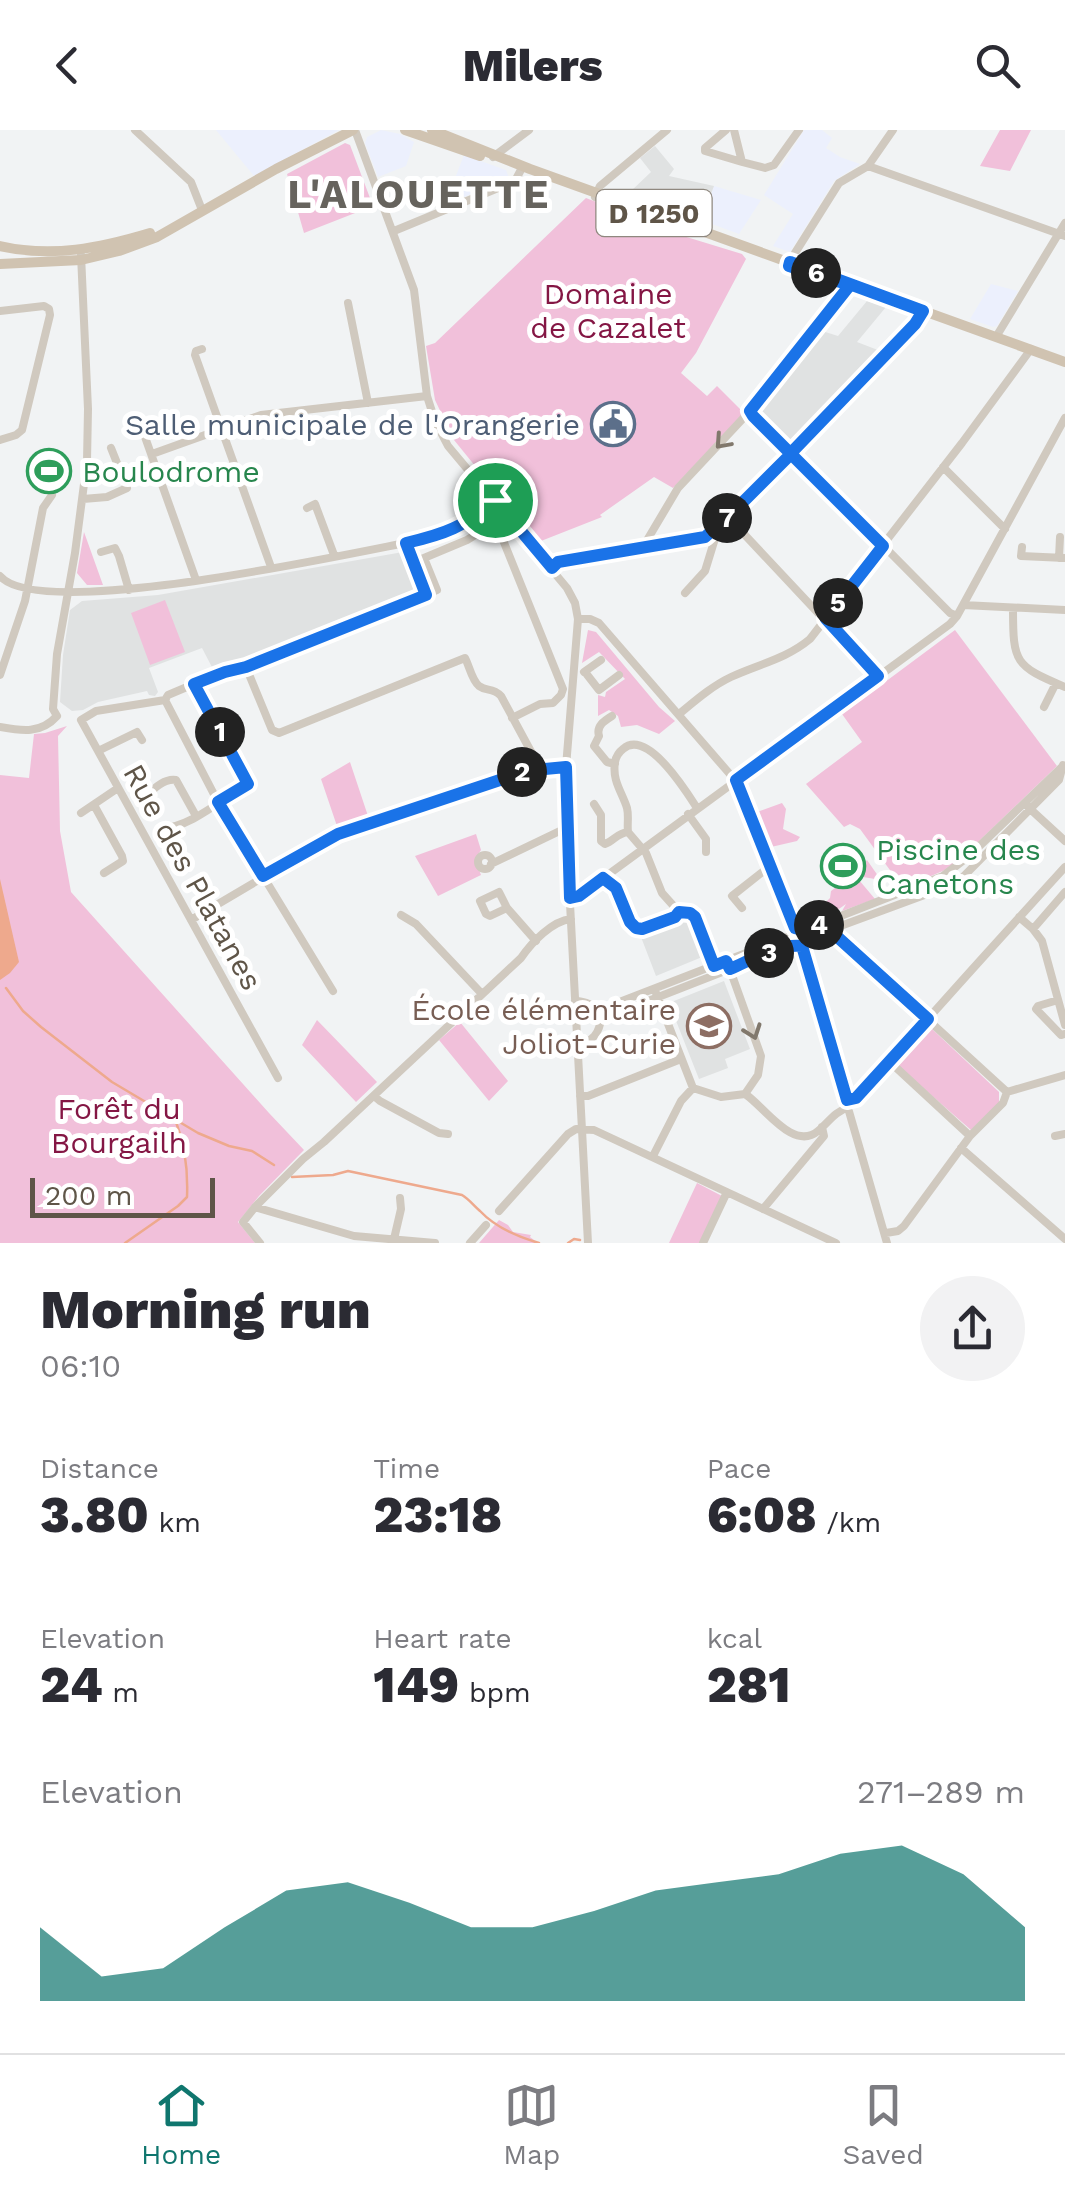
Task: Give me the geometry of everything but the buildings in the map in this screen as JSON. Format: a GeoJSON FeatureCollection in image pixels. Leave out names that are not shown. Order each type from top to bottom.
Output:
{"type":"FeatureCollection","features":[{"type":"Feature","properties":{"kind":"main road"},"geometry":{"type":"LineString","coordinates":[[0,264],[81,255],[170,228],[354,130]]}},
{"type":"Feature","properties":{"kind":"main road","name":"D 1250"},"geometry":{"type":"LineString","coordinates":[[405,130],[489,155]]}},
{"type":"Feature","properties":{"kind":"main road"},"geometry":{"type":"LineString","coordinates":[[418,130],[489,155]]}},
{"type":"Feature","properties":{"kind":"main road","name":"D 1250"},"geometry":{"type":"LineString","coordinates":[[432,130],[522,168],[1065,362]]}},
{"type":"Feature","properties":{"kind":"main road"},"geometry":{"type":"LineString","coordinates":[[0,246],[81,255]]}},
{"type":"Feature","properties":{"kind":"street"},"geometry":{"type":"LineString","coordinates":[[135,130],[191,182],[202,210]]}},
{"type":"Feature","properties":{"kind":"street"},"geometry":{"type":"LineString","coordinates":[[354,130],[414,290],[427,396],[436,421],[448,446],[572,595],[578,619],[566,767],[566,828],[588,1243]]}},
{"type":"Feature","properties":{"kind":"street"},"geometry":{"type":"LineString","coordinates":[[489,155],[529,130]]}},
{"type":"Feature","properties":{"kind":"street"},"geometry":{"type":"LineString","coordinates":[[596,194],[600,186],[667,130]]}},
{"type":"Feature","properties":{"kind":"street"},"geometry":{"type":"LineString","coordinates":[[742,162],[730,130],[705,148],[706,151],[742,162],[765,168],[774,165],[799,130]]}},
{"type":"Feature","properties":{"kind":"street"},"geometry":{"type":"LineString","coordinates":[[790,264],[839,183],[868,166],[893,130]]}},
{"type":"Feature","properties":{"kind":"street"},"geometry":{"type":"LineString","coordinates":[[868,166],[1062,235]]}},
{"type":"Feature","properties":{"kind":"street"},"geometry":{"type":"LineString","coordinates":[[394,232],[515,181],[522,168]]}},
{"type":"Feature","properties":{"kind":"street"},"geometry":{"type":"LineString","coordinates":[[996,337],[1062,235],[1065,223]]}},
{"type":"Feature","properties":{"kind":"street"},"geometry":{"type":"LineString","coordinates":[[81,255],[87,462],[56,654],[53,708],[58,716],[80,720],[96,711],[165,700],[194,684],[426,595],[437,590],[424,558]]}},
{"type":"Feature","properties":{"kind":"street"},"geometry":{"type":"LineString","coordinates":[[644,547],[678,488],[750,411],[850,285]]}},
{"type":"Feature","properties":{"kind":"street"},"geometry":{"type":"LineString","coordinates":[[348,303],[368,403]]}},
{"type":"Feature","properties":{"kind":"street"},"geometry":{"type":"LineString","coordinates":[[0,311],[44,306],[50,315],[22,430],[0,440]]}},
{"type":"Feature","properties":{"kind":"street"},"geometry":{"type":"LineString","coordinates":[[552,568],[558,562],[710,535],[915,324],[923,311]]}},
{"type":"Feature","properties":{"kind":"street"},"geometry":{"type":"LineString","coordinates":[[202,348],[195,355],[271,567]]}},
{"type":"Feature","properties":{"kind":"street"},"geometry":{"type":"LineString","coordinates":[[680,714],[728,678],[777,660],[810,640],[1030,349]]}},
{"type":"Feature","properties":{"kind":"street"},"geometry":{"type":"LineString","coordinates":[[152,454],[260,415],[427,396]]}},
{"type":"Feature","properties":{"kind":"street"},"geometry":{"type":"LineString","coordinates":[[750,411],[957,616]]}},
{"type":"Feature","properties":{"kind":"street"},"geometry":{"type":"LineString","coordinates":[[570,898],[579,896],[957,616],[1065,418]]}},
{"type":"Feature","properties":{"kind":"street"},"geometry":{"type":"LineString","coordinates":[[140,423],[196,580]]}},
{"type":"Feature","properties":{"kind":"street"},"geometry":{"type":"LineString","coordinates":[[83,499],[107,498],[127,488],[111,448]]}},
{"type":"Feature","properties":{"kind":"street"},"geometry":{"type":"LineString","coordinates":[[944,467],[1005,529]]}},
{"type":"Feature","properties":{"kind":"street"},"geometry":{"type":"LineString","coordinates":[[0,675],[28,589],[43,508],[52,496]]}},
{"type":"Feature","properties":{"kind":"street"},"geometry":{"type":"LineString","coordinates":[[0,576],[28,589],[68,591],[129,590],[196,580],[440,536],[495,500]]}},
{"type":"Feature","properties":{"kind":"street"},"geometry":{"type":"LineString","coordinates":[[307,508],[316,504],[334,555]]}},
{"type":"Feature","properties":{"kind":"street"},"geometry":{"type":"LineString","coordinates":[[728,517],[878,676]]}},
{"type":"Feature","properties":{"kind":"street"},"geometry":{"type":"LineString","coordinates":[[412,564],[488,527],[497,529],[562,689],[553,703],[540,704],[512,718]]}},
{"type":"Feature","properties":{"kind":"street"},"geometry":{"type":"LineString","coordinates":[[685,593],[705,571],[718,528]]}},
{"type":"Feature","properties":{"kind":"street"},"geometry":{"type":"LineString","coordinates":[[1022,547],[1021,556],[1062,558],[1060,537]]}},
{"type":"Feature","properties":{"kind":"street"},"geometry":{"type":"LineString","coordinates":[[406,543],[426,595]]}},
{"type":"Feature","properties":{"kind":"street"},"geometry":{"type":"LineString","coordinates":[[101,552],[115,548],[129,590]]}},
{"type":"Feature","properties":{"kind":"street"},"geometry":{"type":"LineString","coordinates":[[963,605],[1065,610]]}},
{"type":"Feature","properties":{"kind":"street"},"geometry":{"type":"LineString","coordinates":[[1013,608],[1016,657],[1029,670],[1060,685],[1044,706]]}},
{"type":"Feature","properties":{"kind":"street"},"geometry":{"type":"LineString","coordinates":[[578,619],[599,622],[736,780],[799,937],[887,1238],[904,1226],[970,1136],[1003,1103],[1008,1092],[1065,1074]]}},
{"type":"Feature","properties":{"kind":"street"},"geometry":{"type":"LineString","coordinates":[[246,667],[275,732],[465,658],[480,688],[494,690],[500,696],[535,759],[536,768]]}},
{"type":"Feature","properties":{"kind":"street"},"geometry":{"type":"LineString","coordinates":[[574,671],[585,672],[601,660]]}},
{"type":"Feature","properties":{"kind":"street"},"geometry":{"type":"LineString","coordinates":[[585,672],[599,690],[619,675]]}},
{"type":"Feature","properties":{"kind":"street"},"geometry":{"type":"LineString","coordinates":[[162,828],[174,828],[248,784],[194,684]]}},
{"type":"Feature","properties":{"kind":"street"},"geometry":{"type":"LineString","coordinates":[[165,700],[218,802],[332,991]]}},
{"type":"Feature","properties":{"kind":"street"},"geometry":{"type":"LineString","coordinates":[[0,727],[34,730],[48,726],[58,716]]}},
{"type":"Feature","properties":{"kind":"street"},"geometry":{"type":"LineString","coordinates":[[612,716],[600,724],[594,746],[611,763],[628,813],[628,832],[646,853],[662,893],[679,912],[695,917],[715,970]]}},
{"type":"Feature","properties":{"kind":"street","name":"Rue des Platanes"},"geometry":{"type":"LineString","coordinates":[[80,720],[278,1078]]}},
{"type":"Feature","properties":{"kind":"street"},"geometry":{"type":"LineString","coordinates":[[98,751],[137,732],[142,740]]}},
{"type":"Feature","properties":{"kind":"street"},"geometry":{"type":"LineString","coordinates":[[595,764],[611,763],[632,744],[646,747],[658,756],[697,808]]}},
{"type":"Feature","properties":{"kind":"street"},"geometry":{"type":"LineString","coordinates":[[597,1008],[656,992],[931,886],[950,887],[1027,806],[1059,780],[1064,764]]}},
{"type":"Feature","properties":{"kind":"street"},"geometry":{"type":"LineString","coordinates":[[191,920],[338,834],[536,768],[566,767]]}},
{"type":"Feature","properties":{"kind":"street"},"geometry":{"type":"LineString","coordinates":[[146,797],[154,788],[176,780],[196,816]]}},
{"type":"Feature","properties":{"kind":"street"},"geometry":{"type":"LineString","coordinates":[[80,813],[118,788]]}},
{"type":"Feature","properties":{"kind":"street"},"geometry":{"type":"LineString","coordinates":[[594,804],[601,814],[601,841],[610,843],[614,837],[628,832]]}},
{"type":"Feature","properties":{"kind":"street"},"geometry":{"type":"LineString","coordinates":[[94,805],[122,856],[120,865],[104,873]]}},
{"type":"Feature","properties":{"kind":"street"},"geometry":{"type":"LineString","coordinates":[[1027,806],[1065,841]]}},
{"type":"Feature","properties":{"kind":"street"},"geometry":{"type":"LineString","coordinates":[[688,814],[706,839],[706,852]]}},
{"type":"Feature","properties":{"kind":"street"},"geometry":{"type":"LineString","coordinates":[[491,864],[566,828]]}},
{"type":"Feature","properties":{"kind":"street"},"geometry":{"type":"LineString","coordinates":[[742,908],[732,896],[770,866]]}},
{"type":"Feature","properties":{"kind":"street"},"geometry":{"type":"LineString","coordinates":[[744,1094],[796,1136],[812,1136],[860,1095],[1065,867]]}},
{"type":"Feature","properties":{"kind":"street"},"geometry":{"type":"LineString","coordinates":[[603,878],[616,888],[636,928],[675,917],[679,912]]}},
{"type":"Feature","properties":{"kind":"street"},"geometry":{"type":"LineString","coordinates":[[1033,929],[1065,892]]}},
{"type":"Feature","properties":{"kind":"street"},"geometry":{"type":"LineString","coordinates":[[506,908],[536,941]]}},
{"type":"Feature","properties":{"kind":"street"},"geometry":{"type":"LineString","coordinates":[[400,915],[416,924],[482,994]]}},
{"type":"Feature","properties":{"kind":"street"},"geometry":{"type":"LineString","coordinates":[[260,1243],[243,1222],[255,1207],[536,941],[559,921],[571,918]]}},
{"type":"Feature","properties":{"kind":"street"},"geometry":{"type":"LineString","coordinates":[[1019,918],[1042,940],[1060,994],[1065,1025]]}},
{"type":"Feature","properties":{"kind":"street"},"geometry":{"type":"LineString","coordinates":[[828,926],[1008,1092]]}},
{"type":"Feature","properties":{"kind":"street"},"geometry":{"type":"LineString","coordinates":[[656,992],[693,1088],[720,1098],[744,1094],[758,1074],[761,1056],[728,965]]}},
{"type":"Feature","properties":{"kind":"street"},"geometry":{"type":"LineString","coordinates":[[602,1019],[656,992]]}},
{"type":"Feature","properties":{"kind":"street"},"geometry":{"type":"LineString","coordinates":[[1060,994],[1036,1009],[1065,1034]]}},
{"type":"Feature","properties":{"kind":"street"},"geometry":{"type":"LineString","coordinates":[[574,1001],[590,1003],[602,1019],[598,1034],[577,1044]]}},
{"type":"Feature","properties":{"kind":"street"},"geometry":{"type":"LineString","coordinates":[[580,1096],[682,1059]]}},
{"type":"Feature","properties":{"kind":"street"},"geometry":{"type":"LineString","coordinates":[[890,1062],[970,1136]]}},
{"type":"Feature","properties":{"kind":"street"},"geometry":{"type":"LineString","coordinates":[[653,1156],[681,1101],[693,1088]]}},
{"type":"Feature","properties":{"kind":"street"},"geometry":{"type":"LineString","coordinates":[[374,1096],[439,1133],[448,1134]]}},
{"type":"Feature","properties":{"kind":"street"},"geometry":{"type":"LineString","coordinates":[[762,1209],[824,1136],[822,1127]]}},
{"type":"Feature","properties":{"kind":"street"},"geometry":{"type":"LineString","coordinates":[[500,1211],[568,1134],[594,1130],[836,1243]]}},
{"type":"Feature","properties":{"kind":"street"},"geometry":{"type":"LineString","coordinates":[[961,1148],[1065,1240]]}},
{"type":"Feature","properties":{"kind":"street"},"geometry":{"type":"LineString","coordinates":[[703,1243],[727,1192]]}},
{"type":"Feature","properties":{"kind":"street"},"geometry":{"type":"LineString","coordinates":[[394,1238],[400,1198]]}},
{"type":"Feature","properties":{"kind":"street"},"geometry":{"type":"LineString","coordinates":[[255,1207],[354,1240],[394,1238],[435,1243]]}},
{"type":"Feature","properties":{"kind":"street"},"geometry":{"type":"LineString","coordinates":[[470,1243],[486,1224]]}},
{"type":"Feature","properties":{"kind":"shaded area"},"geometry":{"type":"Polygon","coordinates":[[[216,130],[339,130],[254,176],[216,130]]]}},
{"type":"Feature","properties":{"kind":"shaded area"},"geometry":{"type":"Polygon","coordinates":[[[381,130],[414,142],[406,166],[378,177],[365,143],[367,137],[381,130]]]}},
{"type":"Feature","properties":{"kind":"shaded area"},"geometry":{"type":"Polygon","coordinates":[[[804,130],[822,130],[832,138],[826,148],[860,164],[834,181],[790,252],[773,246],[793,214],[764,195],[804,130]]]}},
{"type":"Feature","properties":{"kind":"shaded area"},"geometry":{"type":"Polygon","coordinates":[[[655,146],[674,169],[669,176],[714,186],[701,220],[630,192],[651,172],[640,158],[655,146]]]}},
{"type":"Feature","properties":{"kind":"shaded area"},"geometry":{"type":"Polygon","coordinates":[[[464,155],[506,170],[509,178],[464,197],[461,190],[452,186],[464,155]]]}},
{"type":"Feature","properties":{"kind":"shaded area"},"geometry":{"type":"Polygon","coordinates":[[[714,186],[761,200],[739,234],[701,220],[714,186]]]}},
{"type":"Feature","properties":{"kind":"shaded area"},"geometry":{"type":"Polygon","coordinates":[[[991,284],[1018,291],[993,327],[970,319],[991,284]]]}},
{"type":"Feature","properties":{"kind":"shaded area"},"geometry":{"type":"Polygon","coordinates":[[[867,301],[886,307],[857,342],[883,352],[790,447],[755,412],[819,330],[838,336],[867,301]]]}},
{"type":"Feature","properties":{"kind":"shaded area"},"geometry":{"type":"Polygon","coordinates":[[[403,552],[419,593],[255,660],[214,671],[202,648],[149,668],[158,692],[155,696],[147,691],[72,711],[60,702],[70,610],[82,601],[158,595],[403,552]]]}},
{"type":"Feature","properties":{"kind":"shaded area"},"geometry":{"type":"Polygon","coordinates":[[[0,879],[19,962],[0,980],[0,879]]]}},
{"type":"Feature","properties":{"kind":"shaded area"},"geometry":{"type":"Polygon","coordinates":[[[692,917],[707,955],[656,976],[641,937],[692,917]]]}},
{"type":"Feature","properties":{"kind":"shaded area","name":"École élémentaire Joliot-Curie"},"geometry":{"type":"Polygon","coordinates":[[[724,981],[750,1049],[725,1059],[728,1068],[699,1079],[669,1003],[724,981]]]}},
{"type":"Feature","properties":{"kind":"green space"},"geometry":{"type":"Polygon","coordinates":[[[1000,130],[1031,130],[1010,171],[980,166],[1000,130]]]}},
{"type":"Feature","properties":{"kind":"green space"},"geometry":{"type":"Polygon","coordinates":[[[345,143],[350,145],[373,206],[304,233],[287,174],[345,143]]]}},
{"type":"Feature","properties":{"kind":"green space","name":"Domaine de Cazalet"},"geometry":{"type":"Polygon","coordinates":[[[586,198],[680,235],[742,254],[746,259],[696,353],[681,373],[707,396],[717,386],[744,413],[673,488],[654,477],[602,517],[541,541],[503,498],[507,494],[493,488],[454,440],[435,400],[426,346],[435,343],[586,198]]]}},
{"type":"Feature","properties":{"kind":"green space"},"geometry":{"type":"Polygon","coordinates":[[[84,532],[103,585],[87,585],[77,573],[84,532]]]}},
{"type":"Feature","properties":{"kind":"green space"},"geometry":{"type":"Polygon","coordinates":[[[165,600],[185,652],[150,665],[131,613],[165,600]]]}},
{"type":"Feature","properties":{"kind":"green space"},"geometry":{"type":"Polygon","coordinates":[[[588,630],[596,632],[675,721],[659,734],[637,725],[621,727],[618,716],[609,710],[598,716],[598,695],[605,697],[606,692],[625,679],[599,652],[582,663],[588,630]]]}},
{"type":"Feature","properties":{"kind":"green space"},"geometry":{"type":"Polygon","coordinates":[[[955,630],[1057,766],[952,867],[903,888],[860,829],[850,824],[844,827],[806,784],[862,742],[842,714],[955,630]]]}},
{"type":"Feature","properties":{"kind":"green space","name":"Forêt du Bourgailh"},"geometry":{"type":"Polygon","coordinates":[[[67,726],[58,736],[60,831],[71,892],[304,1150],[238,1222],[255,1243],[0,1243],[0,775],[29,778],[34,734],[67,726]]]}},
{"type":"Feature","properties":{"kind":"green space"},"geometry":{"type":"Polygon","coordinates":[[[350,762],[369,819],[338,829],[321,779],[350,762]]]}},
{"type":"Feature","properties":{"kind":"green space"},"geometry":{"type":"Polygon","coordinates":[[[782,803],[786,809],[783,829],[800,837],[771,847],[757,812],[782,803]]]}},
{"type":"Feature","properties":{"kind":"green space"},"geometry":{"type":"Polygon","coordinates":[[[476,834],[481,850],[475,859],[481,875],[438,896],[415,856],[476,834]]]}},
{"type":"Feature","properties":{"kind":"green space"},"geometry":{"type":"Polygon","coordinates":[[[867,860],[890,893],[879,897],[873,886],[875,879],[863,877],[859,880],[875,899],[832,911],[826,902],[831,891],[867,860]]]}},
{"type":"Feature","properties":{"kind":"green space"},"geometry":{"type":"Polygon","coordinates":[[[317,1020],[377,1082],[356,1102],[302,1045],[317,1020]]]}},
{"type":"Feature","properties":{"kind":"green space"},"geometry":{"type":"Polygon","coordinates":[[[460,1022],[508,1081],[489,1101],[439,1040],[460,1022]]]}},
{"type":"Feature","properties":{"kind":"green space"},"geometry":{"type":"Polygon","coordinates":[[[927,1027],[999,1092],[999,1103],[971,1130],[896,1062],[927,1027]]]}},
{"type":"Feature","properties":{"kind":"green space"},"geometry":{"type":"Polygon","coordinates":[[[697,1183],[722,1196],[700,1243],[669,1243],[697,1183]]]}},
{"type":"Feature","properties":{"kind":"green space"},"geometry":{"type":"Polygon","coordinates":[[[499,1220],[513,1232],[531,1235],[538,1243],[479,1243],[499,1220]]]}},
{"type":"Feature","properties":{"kind":"waterway"},"geometry":{"type":"LineString","coordinates":[[6,988],[41,1027],[112,1082],[198,1133],[252,1151],[274,1165]]}},
{"type":"Feature","properties":{"kind":"waterway"},"geometry":{"type":"LineString","coordinates":[[125,1243],[187,1197],[185,1159],[176,1122]]}},
{"type":"Feature","properties":{"kind":"waterway"},"geometry":{"type":"LineString","coordinates":[[292,1177],[348,1171],[462,1195],[500,1227],[539,1243]]}},
{"type":"Feature","properties":{"kind":"waterway"},"geometry":{"type":"LineString","coordinates":[[568,1243],[580,1240]]}},
{"type":"Feature","properties":{"kind":"place","name":"Salle municipale de l'Orangerie"},"geometry":{"type":"Point","coordinates":[613,424]}},
{"type":"Feature","properties":{"kind":"place","name":"Boulodrome"},"geometry":{"type":"Point","coordinates":[49,471]}},
{"type":"Feature","properties":{"kind":"place","name":"Piscine des Canetons"},"geometry":{"type":"Point","coordinates":[843,866]}},
{"type":"Feature","properties":{"kind":"place","name":"École élémentaire Joliot-Curie"},"geometry":{"type":"Point","coordinates":[709,1026]}},
{"type":"Feature","properties":{"kind":"district","name":"L'ALOUETTE"},"geometry":{"type":"Point","coordinates":[419,194]}},
{"type":"Feature","properties":{"kind":"route"},"geometry":{"type":"LineString","coordinates":[[495,500],[440,536],[406,543],[426,595],[194,684],[248,784],[218,802],[263,876],[338,834],[536,768],[566,767],[570,898],[603,878],[616,888],[636,928],[675,917],[679,912],[690,913],[714,966],[726,961],[730,969],[784,947],[802,946],[847,1100],[856,1098],[928,1019],[833,933],[827,922],[805,930],[795,928],[736,780],[878,676],[826,619],[883,546],[790,454],[750,411],[850,285],[789,266],[790,262],[923,311],[915,324],[790,454],[787,458],[710,535],[558,562],[552,568],[495,500]]}}]}
